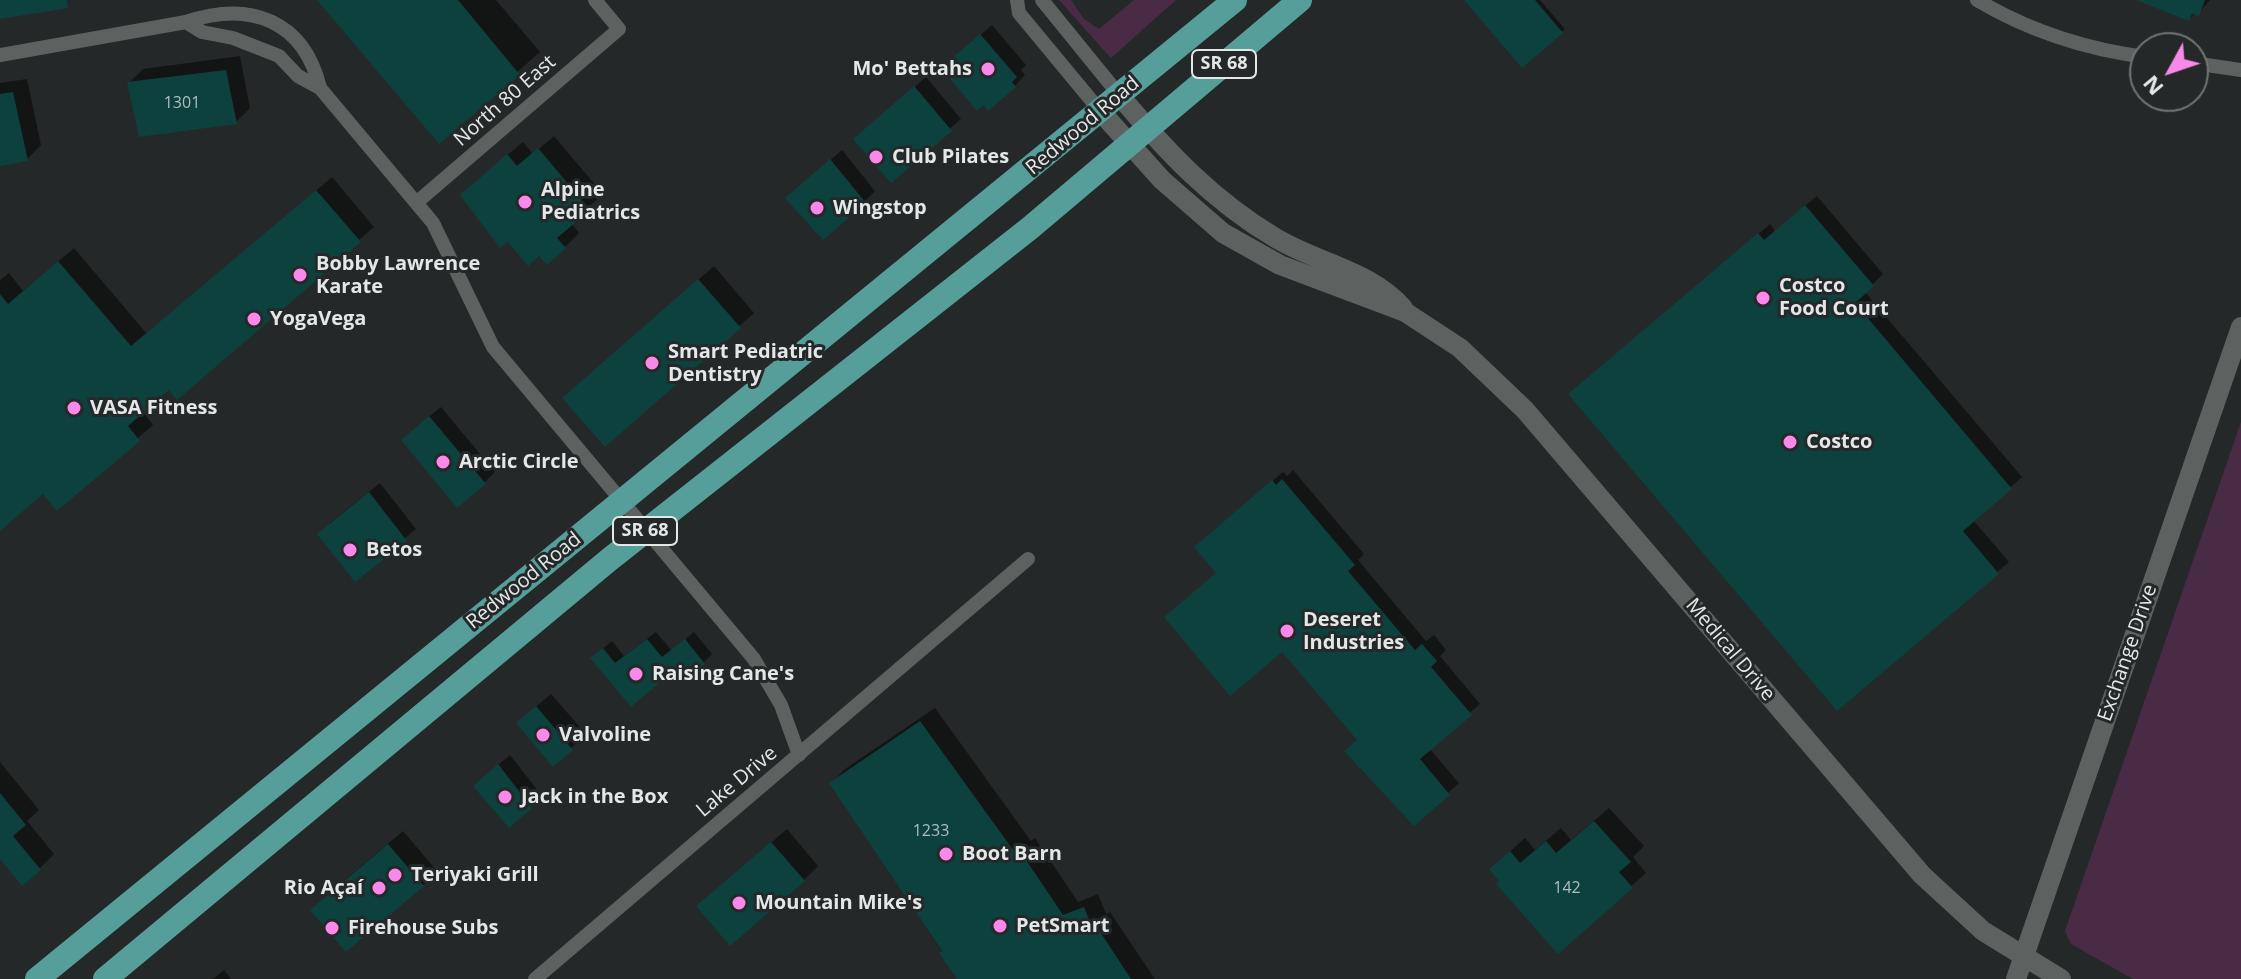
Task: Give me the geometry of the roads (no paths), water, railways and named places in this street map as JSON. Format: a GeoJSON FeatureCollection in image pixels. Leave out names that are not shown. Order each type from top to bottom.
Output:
{"type":"FeatureCollection","features":[{"type":"Feature","properties":{"kind":"main road","name":"Redwood Road"},"geometry":{"type":"LineString","coordinates":[[37,979],[1235,0]]}},
{"type":"Feature","properties":{"kind":"main road","name":"Redwood Road"},"geometry":{"type":"LineString","coordinates":[[105,979],[646,530],[1030,228],[1300,0]]}},
{"type":"Feature","properties":{"kind":"street","name":"North 80 East"},"geometry":{"type":"LineString","coordinates":[[416,203],[619,29],[595,0]]}},
{"type":"Feature","properties":{"kind":"street"},"geometry":{"type":"LineString","coordinates":[[1017,0],[1019,13],[1101,112],[1138,136]]}},
{"type":"Feature","properties":{"kind":"street"},"geometry":{"type":"LineString","coordinates":[[1042,0],[1120,96],[1138,136]]}},
{"type":"Feature","properties":{"kind":"street"},"geometry":{"type":"LineString","coordinates":[[1977,0],[2055,36],[2129,53]]}},
{"type":"Feature","properties":{"kind":"street"},"geometry":{"type":"LineString","coordinates":[[0,55],[186,22],[199,12],[238,2],[264,8],[285,21],[301,40],[314,65],[320,88]]}},
{"type":"Feature","properties":{"kind":"street"},"geometry":{"type":"LineString","coordinates":[[186,22],[202,32],[233,38],[279,56],[298,76],[320,88]]}},
{"type":"Feature","properties":{"kind":"street"},"geometry":{"type":"LineString","coordinates":[[2209,65],[2241,70]]}},
{"type":"Feature","properties":{"kind":"street","name":"Lake Drive"},"geometry":{"type":"LineString","coordinates":[[320,88],[433,223],[493,347],[754,659],[781,705],[799,755],[535,979]]}},
{"type":"Feature","properties":{"kind":"street","name":"Medical Drive"},"geometry":{"type":"LineString","coordinates":[[1138,136],[1180,165],[1239,214],[1301,252],[1375,283],[1405,312],[1460,348],[1506,389],[1922,875],[1966,918],[2061,979]]}},
{"type":"Feature","properties":{"kind":"street","name":"Exchange Drive"},"geometry":{"type":"LineString","coordinates":[[2016,979],[2241,327]]}},
{"type":"Feature","properties":{"kind":"street"},"geometry":{"type":"LineString","coordinates":[[799,755],[1028,559]]}},
{"type":"Feature","properties":{"kind":"place","name":"Mo' Bettahs"},"geometry":{"type":"Point","coordinates":[988,69]}},
{"type":"Feature","properties":{"kind":"place","name":"Club Pilates"},"geometry":{"type":"Point","coordinates":[876,157]}},
{"type":"Feature","properties":{"kind":"place","name":"Alpine Pediatrics"},"geometry":{"type":"Point","coordinates":[525,202]}},
{"type":"Feature","properties":{"kind":"place","name":"Wingstop"},"geometry":{"type":"Point","coordinates":[817,208]}},
{"type":"Feature","properties":{"kind":"place","name":"Bobby Lawrence Karate"},"geometry":{"type":"Point","coordinates":[300,275]}},
{"type":"Feature","properties":{"kind":"place","name":"Costco Food Court"},"geometry":{"type":"Point","coordinates":[1763,298]}},
{"type":"Feature","properties":{"kind":"place","name":"YogaVega"},"geometry":{"type":"Point","coordinates":[254,319]}},
{"type":"Feature","properties":{"kind":"place","name":"Smart Pediatric Dentistry"},"geometry":{"type":"Point","coordinates":[652,363]}},
{"type":"Feature","properties":{"kind":"place","name":"VASA Fitness"},"geometry":{"type":"Point","coordinates":[74,408]}},
{"type":"Feature","properties":{"kind":"place","name":"Costco"},"geometry":{"type":"Point","coordinates":[1790,442]}},
{"type":"Feature","properties":{"kind":"place","name":"Arctic Circle"},"geometry":{"type":"Point","coordinates":[443,462]}},
{"type":"Feature","properties":{"kind":"place","name":"Betos"},"geometry":{"type":"Point","coordinates":[350,550]}},
{"type":"Feature","properties":{"kind":"place","name":"Deseret Industries"},"geometry":{"type":"Point","coordinates":[1287,631]}},
{"type":"Feature","properties":{"kind":"place","name":"Raising Cane's"},"geometry":{"type":"Point","coordinates":[636,674]}},
{"type":"Feature","properties":{"kind":"place","name":"Valvoline"},"geometry":{"type":"Point","coordinates":[543,735]}},
{"type":"Feature","properties":{"kind":"place","name":"Jack in the Box"},"geometry":{"type":"Point","coordinates":[505,797]}},
{"type":"Feature","properties":{"kind":"place","name":"Boot Barn"},"geometry":{"type":"Point","coordinates":[946,854]}},
{"type":"Feature","properties":{"kind":"place","name":"Teriyaki Grill"},"geometry":{"type":"Point","coordinates":[395,875]}},
{"type":"Feature","properties":{"kind":"place","name":"Rio Açaí"},"geometry":{"type":"Point","coordinates":[379,888]}},
{"type":"Feature","properties":{"kind":"place","name":"Mountain Mike's"},"geometry":{"type":"Point","coordinates":[739,903]}},
{"type":"Feature","properties":{"kind":"place","name":"PetSmart"},"geometry":{"type":"Point","coordinates":[1000,926]}},
{"type":"Feature","properties":{"kind":"place","name":"Firehouse Subs"},"geometry":{"type":"Point","coordinates":[332,928]}}]}
